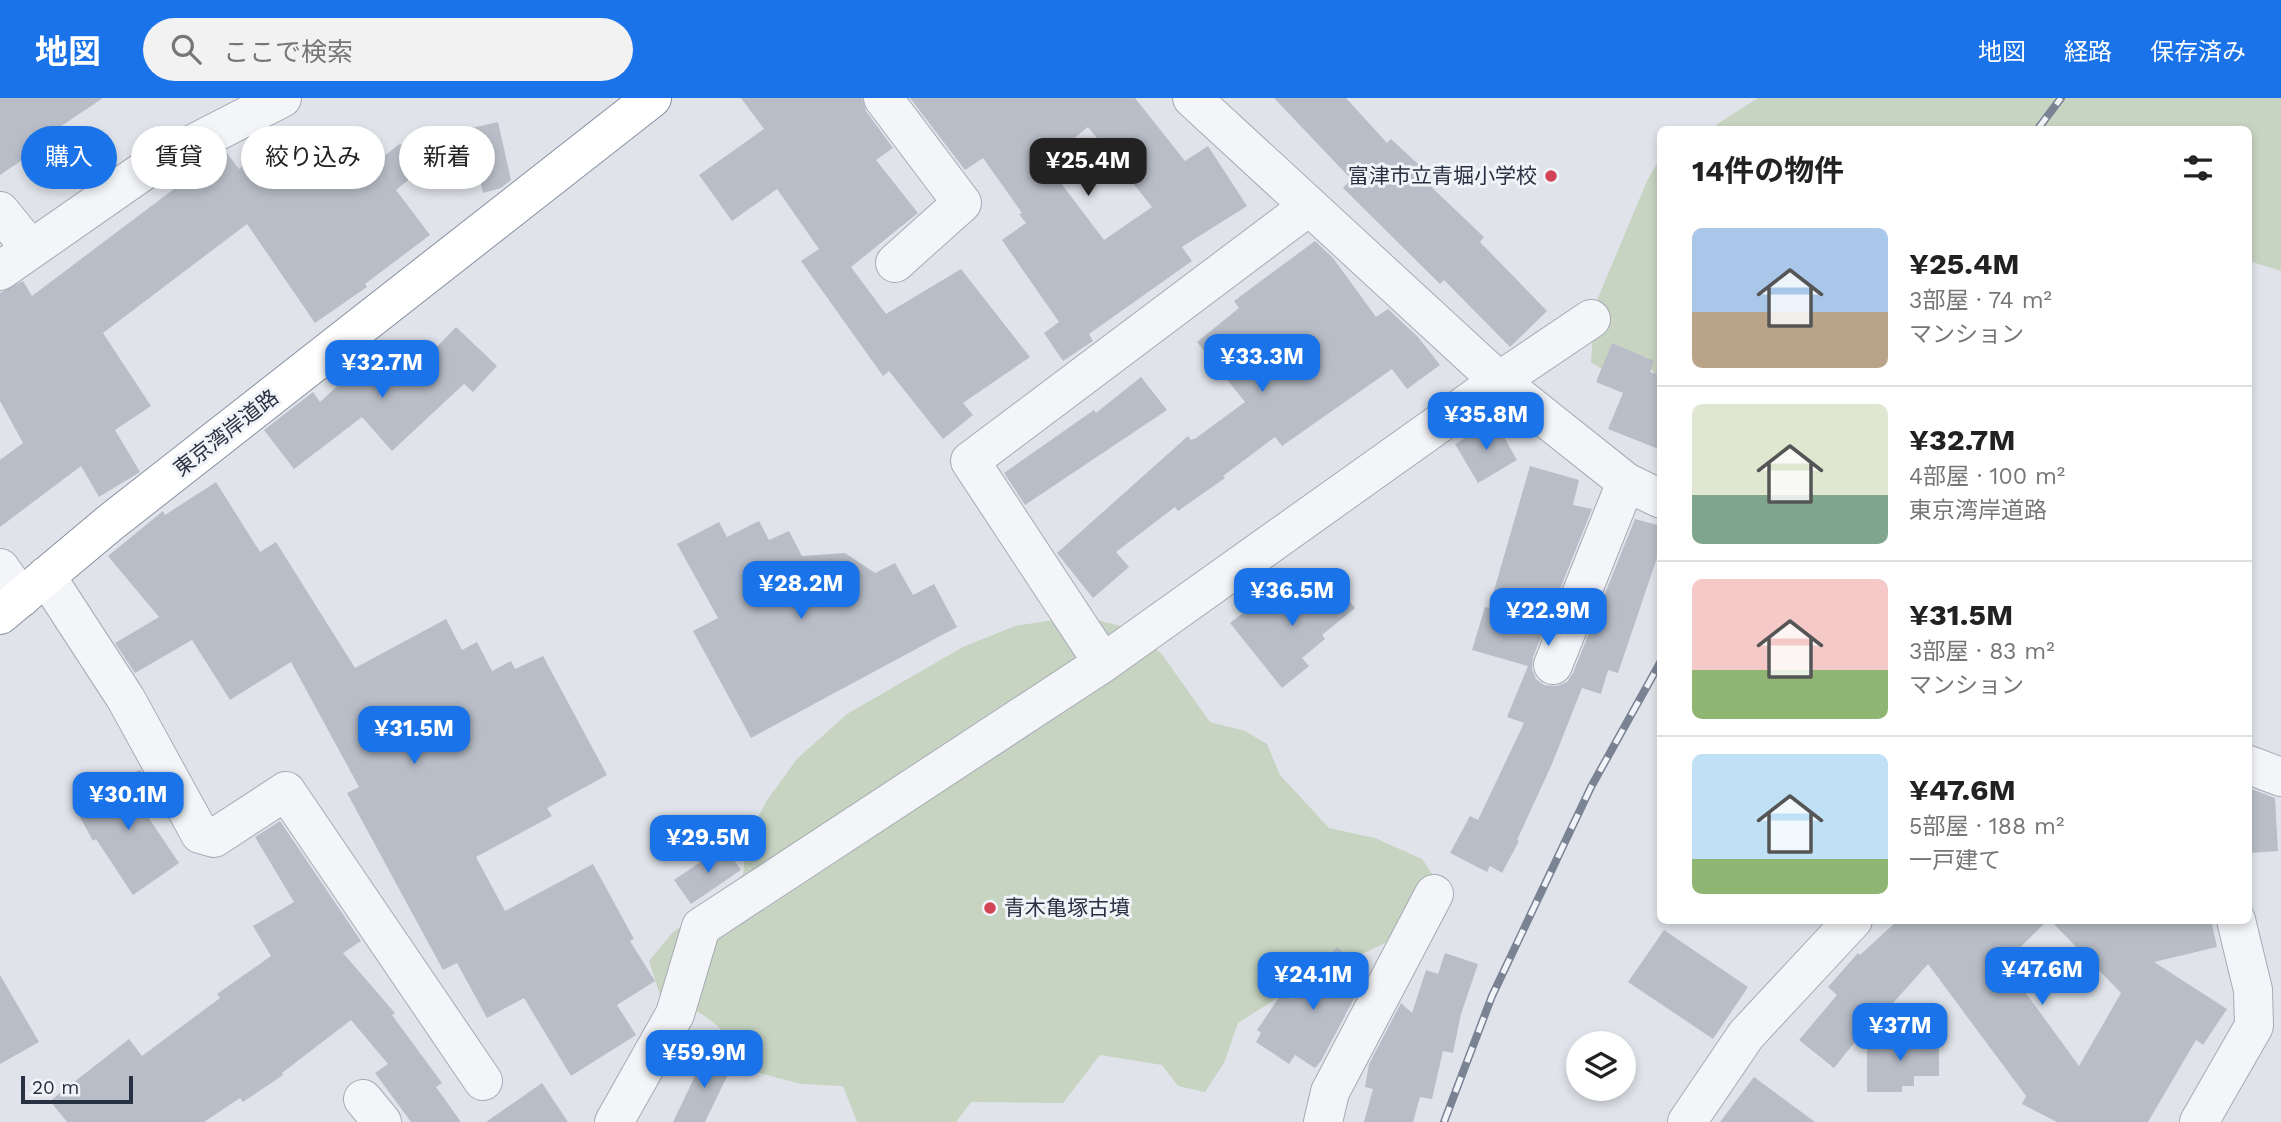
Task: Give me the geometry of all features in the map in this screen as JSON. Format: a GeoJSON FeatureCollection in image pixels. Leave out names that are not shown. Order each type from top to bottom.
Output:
{"type":"FeatureCollection","features":[{"type":"Feature","properties":{"kind":"highway","name":"東京湾岸道路"},"geometry":{"type":"LineString","coordinates":[[17,589],[111,522],[643,100]]}},
{"type":"Feature","properties":{"kind":"street"},"geometry":{"type":"LineString","coordinates":[[0,271],[152,165],[282,98]]}},
{"type":"Feature","properties":{"kind":"street"},"geometry":{"type":"LineString","coordinates":[[883,98],[962,203],[895,263]]}},
{"type":"Feature","properties":{"kind":"street"},"geometry":{"type":"LineString","coordinates":[[1192,98],[1499,380],[1626,482],[1657,497]]}},
{"type":"Feature","properties":{"kind":"street"},"geometry":{"type":"LineString","coordinates":[[1103,663],[970,461],[1308,207]]}},
{"type":"Feature","properties":{"kind":"street"},"geometry":{"type":"LineString","coordinates":[[0,211],[30,248]]}},
{"type":"Feature","properties":{"kind":"street"},"geometry":{"type":"LineString","coordinates":[[614,1122],[675,1014],[701,927],[1103,663],[1499,380],[1591,319]]}},
{"type":"Feature","properties":{"kind":"street"},"geometry":{"type":"LineString","coordinates":[[1553,665],[1626,482]]}},
{"type":"Feature","properties":{"kind":"street"},"geometry":{"type":"LineString","coordinates":[[17,589],[125,699],[200,834],[214,838],[286,791],[483,1081]]}},
{"type":"Feature","properties":{"kind":"street"},"geometry":{"type":"LineString","coordinates":[[2252,766],[2281,777]]}},
{"type":"Feature","properties":{"kind":"street"},"geometry":{"type":"LineString","coordinates":[[1323,1122],[1330,1092],[1434,894]]}},
{"type":"Feature","properties":{"kind":"street"},"geometry":{"type":"LineString","coordinates":[[1687,1122],[1746,1035],[1849,924]]}},
{"type":"Feature","properties":{"kind":"street"},"geometry":{"type":"LineString","coordinates":[[2199,1122],[2254,1026],[2253,990],[2237,924]]}},
{"type":"Feature","properties":{"kind":"green space"},"geometry":{"type":"Polygon","coordinates":[[[1758,98],[2281,98],[2281,271],[2252,262],[2252,126],[1714,126],[1758,98]]]}},
{"type":"Feature","properties":{"kind":"green space"},"geometry":{"type":"Polygon","coordinates":[[[1657,164],[1657,379],[1648,364],[1608,373],[1591,362],[1595,305],[1647,181],[1657,164]]]}},
{"type":"Feature","properties":{"kind":"green space"},"geometry":{"type":"Polygon","coordinates":[[[1081,616],[1129,628],[1161,653],[1210,722],[1245,731],[1267,744],[1280,775],[1329,828],[1375,838],[1422,859],[1443,890],[1414,929],[1299,984],[1238,1023],[1224,1063],[1205,1092],[1178,1086],[1162,1065],[1100,1055],[1063,1103],[971,1102],[956,1122],[857,1122],[843,1086],[801,1084],[752,1071],[714,1023],[692,1009],[660,995],[649,961],[672,933],[727,892],[743,874],[747,839],[767,800],[797,759],[847,714],[963,647],[1015,626],[1081,616]]]}},
{"type":"Feature","properties":{"kind":"building"},"geometry":{"type":"Polygon","coordinates":[[[0,98],[103,98],[61,126],[21,126],[21,161],[0,175],[0,98]]]}},
{"type":"Feature","properties":{"kind":"building"},"geometry":{"type":"Polygon","coordinates":[[[741,98],[862,98],[866,111],[893,148],[876,160],[918,213],[851,267],[886,314],[961,269],[1030,357],[963,403],[973,415],[943,439],[889,371],[883,376],[801,261],[819,249],[777,189],[732,221],[699,175],[764,129],[741,98]]]}},
{"type":"Feature","properties":{"kind":"building"},"geometry":{"type":"Polygon","coordinates":[[[910,98],[1135,98],[1185,161],[1208,146],[1247,206],[1182,247],[1192,261],[1089,334],[1093,341],[1063,361],[1044,333],[1059,322],[1002,240],[1026,223],[1019,214],[1022,213],[983,158],[965,170],[910,98]],[[1088,127],[1045,162],[1104,240],[1152,207],[1088,127]]]}},
{"type":"Feature","properties":{"kind":"building"},"geometry":{"type":"Polygon","coordinates":[[[1274,98],[1346,98],[1387,143],[1391,139],[1430,175],[1424,180],[1484,237],[1480,242],[1547,311],[1510,347],[1444,280],[1440,284],[1343,188],[1351,179],[1274,98]]]}},
{"type":"Feature","properties":{"kind":"building"},"geometry":{"type":"Polygon","coordinates":[[[498,122],[511,180],[501,188],[483,193],[482,189],[495,189],[495,126],[481,126],[498,122]]]}},
{"type":"Feature","properties":{"kind":"building"},"geometry":{"type":"Polygon","coordinates":[[[398,145],[399,188],[396,190],[430,235],[365,284],[367,287],[315,323],[247,224],[103,333],[151,406],[115,430],[140,472],[99,497],[81,466],[0,527],[0,460],[23,443],[0,401],[0,293],[23,281],[32,296],[174,189],[227,189],[227,153],[239,169],[241,167],[241,189],[385,189],[385,155],[398,145]]]}},
{"type":"Feature","properties":{"kind":"building"},"geometry":{"type":"Polygon","coordinates":[[[1315,241],[1333,258],[1376,317],[1388,309],[1418,337],[1440,365],[1407,389],[1392,369],[1282,446],[1275,437],[1223,476],[1225,478],[1178,511],[1175,507],[1116,552],[1129,567],[1093,598],[1057,553],[1188,436],[1191,440],[1196,438],[1245,402],[1197,342],[1239,308],[1234,301],[1315,241]]]}},
{"type":"Feature","properties":{"kind":"building"},"geometry":{"type":"Polygon","coordinates":[[[456,327],[497,366],[473,392],[464,384],[392,451],[362,417],[294,469],[264,430],[313,392],[320,402],[374,352],[402,383],[456,327]]]}},
{"type":"Feature","properties":{"kind":"building"},"geometry":{"type":"Polygon","coordinates":[[[1612,343],[1654,361],[1650,372],[1657,375],[1657,448],[1608,429],[1623,393],[1596,382],[1612,343]]]}},
{"type":"Feature","properties":{"kind":"building"},"geometry":{"type":"Polygon","coordinates":[[[1141,377],[1167,410],[1025,505],[1004,473],[1094,410],[1096,413],[1141,377]]]}},
{"type":"Feature","properties":{"kind":"building"},"geometry":{"type":"Polygon","coordinates":[[[1495,421],[1517,460],[1478,483],[1455,444],[1495,421]]]}},
{"type":"Feature","properties":{"kind":"building"},"geometry":{"type":"Polygon","coordinates":[[[1530,466],[1579,480],[1573,505],[1592,509],[1533,657],[1532,669],[1536,679],[1544,685],[1557,686],[1567,682],[1573,673],[1635,519],[1657,525],[1657,558],[1618,673],[1608,670],[1601,694],[1582,688],[1552,764],[1517,840],[1519,841],[1502,873],[1490,866],[1487,872],[1450,853],[1470,816],[1478,820],[1524,723],[1507,717],[1528,666],[1472,650],[1485,607],[1489,608],[1530,466]]]}},
{"type":"Feature","properties":{"kind":"building"},"geometry":{"type":"Polygon","coordinates":[[[216,482],[260,552],[276,542],[355,668],[446,619],[462,650],[477,642],[492,671],[511,661],[515,669],[543,656],[607,775],[547,808],[552,816],[476,857],[505,911],[593,864],[634,939],[630,941],[655,981],[617,1005],[636,1035],[571,1076],[524,998],[487,1018],[457,963],[443,970],[347,793],[359,787],[291,662],[230,700],[192,640],[135,673],[115,643],[159,617],[108,556],[163,511],[165,515],[216,482]]]}},
{"type":"Feature","properties":{"kind":"building"},"geometry":{"type":"Polygon","coordinates":[[[759,521],[769,540],[789,531],[802,556],[845,553],[875,573],[895,563],[913,595],[934,584],[957,627],[751,738],[693,631],[718,618],[677,544],[719,522],[727,537],[759,521]]]}},
{"type":"Feature","properties":{"kind":"building"},"geometry":{"type":"Polygon","coordinates":[[[1328,575],[1355,608],[1322,635],[1325,639],[1302,658],[1309,666],[1282,688],[1230,623],[1257,602],[1263,611],[1287,591],[1295,601],[1328,575]]]}},
{"type":"Feature","properties":{"kind":"building"},"geometry":{"type":"Polygon","coordinates":[[[140,770],[155,798],[140,805],[179,863],[133,895],[96,839],[93,841],[75,808],[103,792],[101,788],[140,770]]]}},
{"type":"Feature","properties":{"kind":"building"},"geometry":{"type":"Polygon","coordinates":[[[2252,789],[2275,798],[2278,851],[2252,853],[2252,789]]]}},
{"type":"Feature","properties":{"kind":"building"},"geometry":{"type":"Polygon","coordinates":[[[280,821],[361,941],[343,953],[395,1013],[392,1015],[442,1083],[436,1087],[461,1122],[411,1122],[375,1073],[388,1064],[351,1020],[282,1073],[283,1075],[243,1102],[240,1098],[204,1122],[67,1122],[50,1101],[129,1039],[142,1056],[220,998],[217,994],[271,956],[253,926],[294,902],[255,837],[280,821]]]}},
{"type":"Feature","properties":{"kind":"building"},"geometry":{"type":"Polygon","coordinates":[[[724,846],[741,870],[691,904],[674,880],[724,846]]]}},
{"type":"Feature","properties":{"kind":"building"},"geometry":{"type":"Polygon","coordinates":[[[1894,924],[2044,924],[2004,963],[2079,1066],[2121,993],[2054,924],[2212,924],[2217,947],[2154,962],[2227,1009],[2203,1045],[2196,1040],[2148,1122],[2057,1122],[2022,1104],[2026,1096],[1928,964],[1867,1032],[1867,1027],[1834,1068],[1799,1040],[1837,995],[1828,987],[1858,953],[1860,955],[1894,924]]]}},
{"type":"Feature","properties":{"kind":"building"},"geometry":{"type":"Polygon","coordinates":[[[1664,930],[1748,987],[1713,1039],[1628,982],[1664,930]]]}},
{"type":"Feature","properties":{"kind":"building"},"geometry":{"type":"Polygon","coordinates":[[[1337,947],[1367,974],[1315,1068],[1295,1055],[1289,1064],[1256,1042],[1261,1033],[1257,1030],[1282,993],[1292,999],[1337,947]]]}},
{"type":"Feature","properties":{"kind":"building"},"geometry":{"type":"Polygon","coordinates":[[[1445,953],[1478,964],[1461,1014],[1453,1053],[1443,1051],[1432,1099],[1420,1097],[1413,1122],[1364,1122],[1373,1089],[1365,1087],[1369,1064],[1401,1003],[1412,1013],[1426,970],[1438,974],[1445,953]]]}},
{"type":"Feature","properties":{"kind":"building"},"geometry":{"type":"Polygon","coordinates":[[[0,975],[39,1042],[0,1064],[0,975]]]}},
{"type":"Feature","properties":{"kind":"building"},"geometry":{"type":"Polygon","coordinates":[[[1867,1040],[1939,1040],[1939,1076],[1914,1076],[1914,1086],[1902,1086],[1902,1092],[1867,1092],[1867,1040]]]}},
{"type":"Feature","properties":{"kind":"building"},"geometry":{"type":"Polygon","coordinates":[[[707,1051],[732,1066],[705,1122],[673,1122],[707,1051]]]}},
{"type":"Feature","properties":{"kind":"building"},"geometry":{"type":"Polygon","coordinates":[[[1754,1077],[1815,1122],[1720,1122],[1754,1077]]]}},
{"type":"Feature","properties":{"kind":"building"},"geometry":{"type":"Polygon","coordinates":[[[542,1083],[568,1122],[486,1122],[542,1083]]]}},
{"type":"Feature","properties":{"kind":"railway"},"geometry":{"type":"LineString","coordinates":[[2040,126],[2061,98]]}},
{"type":"Feature","properties":{"kind":"railway"},"geometry":{"type":"LineString","coordinates":[[1444,1122],[1492,996],[1591,787],[1657,668]]}},
{"type":"Feature","properties":{"kind":"place","name":"富津市立青堀小学校"},"geometry":{"type":"Point","coordinates":[1551,176]}},
{"type":"Feature","properties":{"kind":"place","name":"青木亀塚古墳"},"geometry":{"type":"Point","coordinates":[990,908]}}]}
